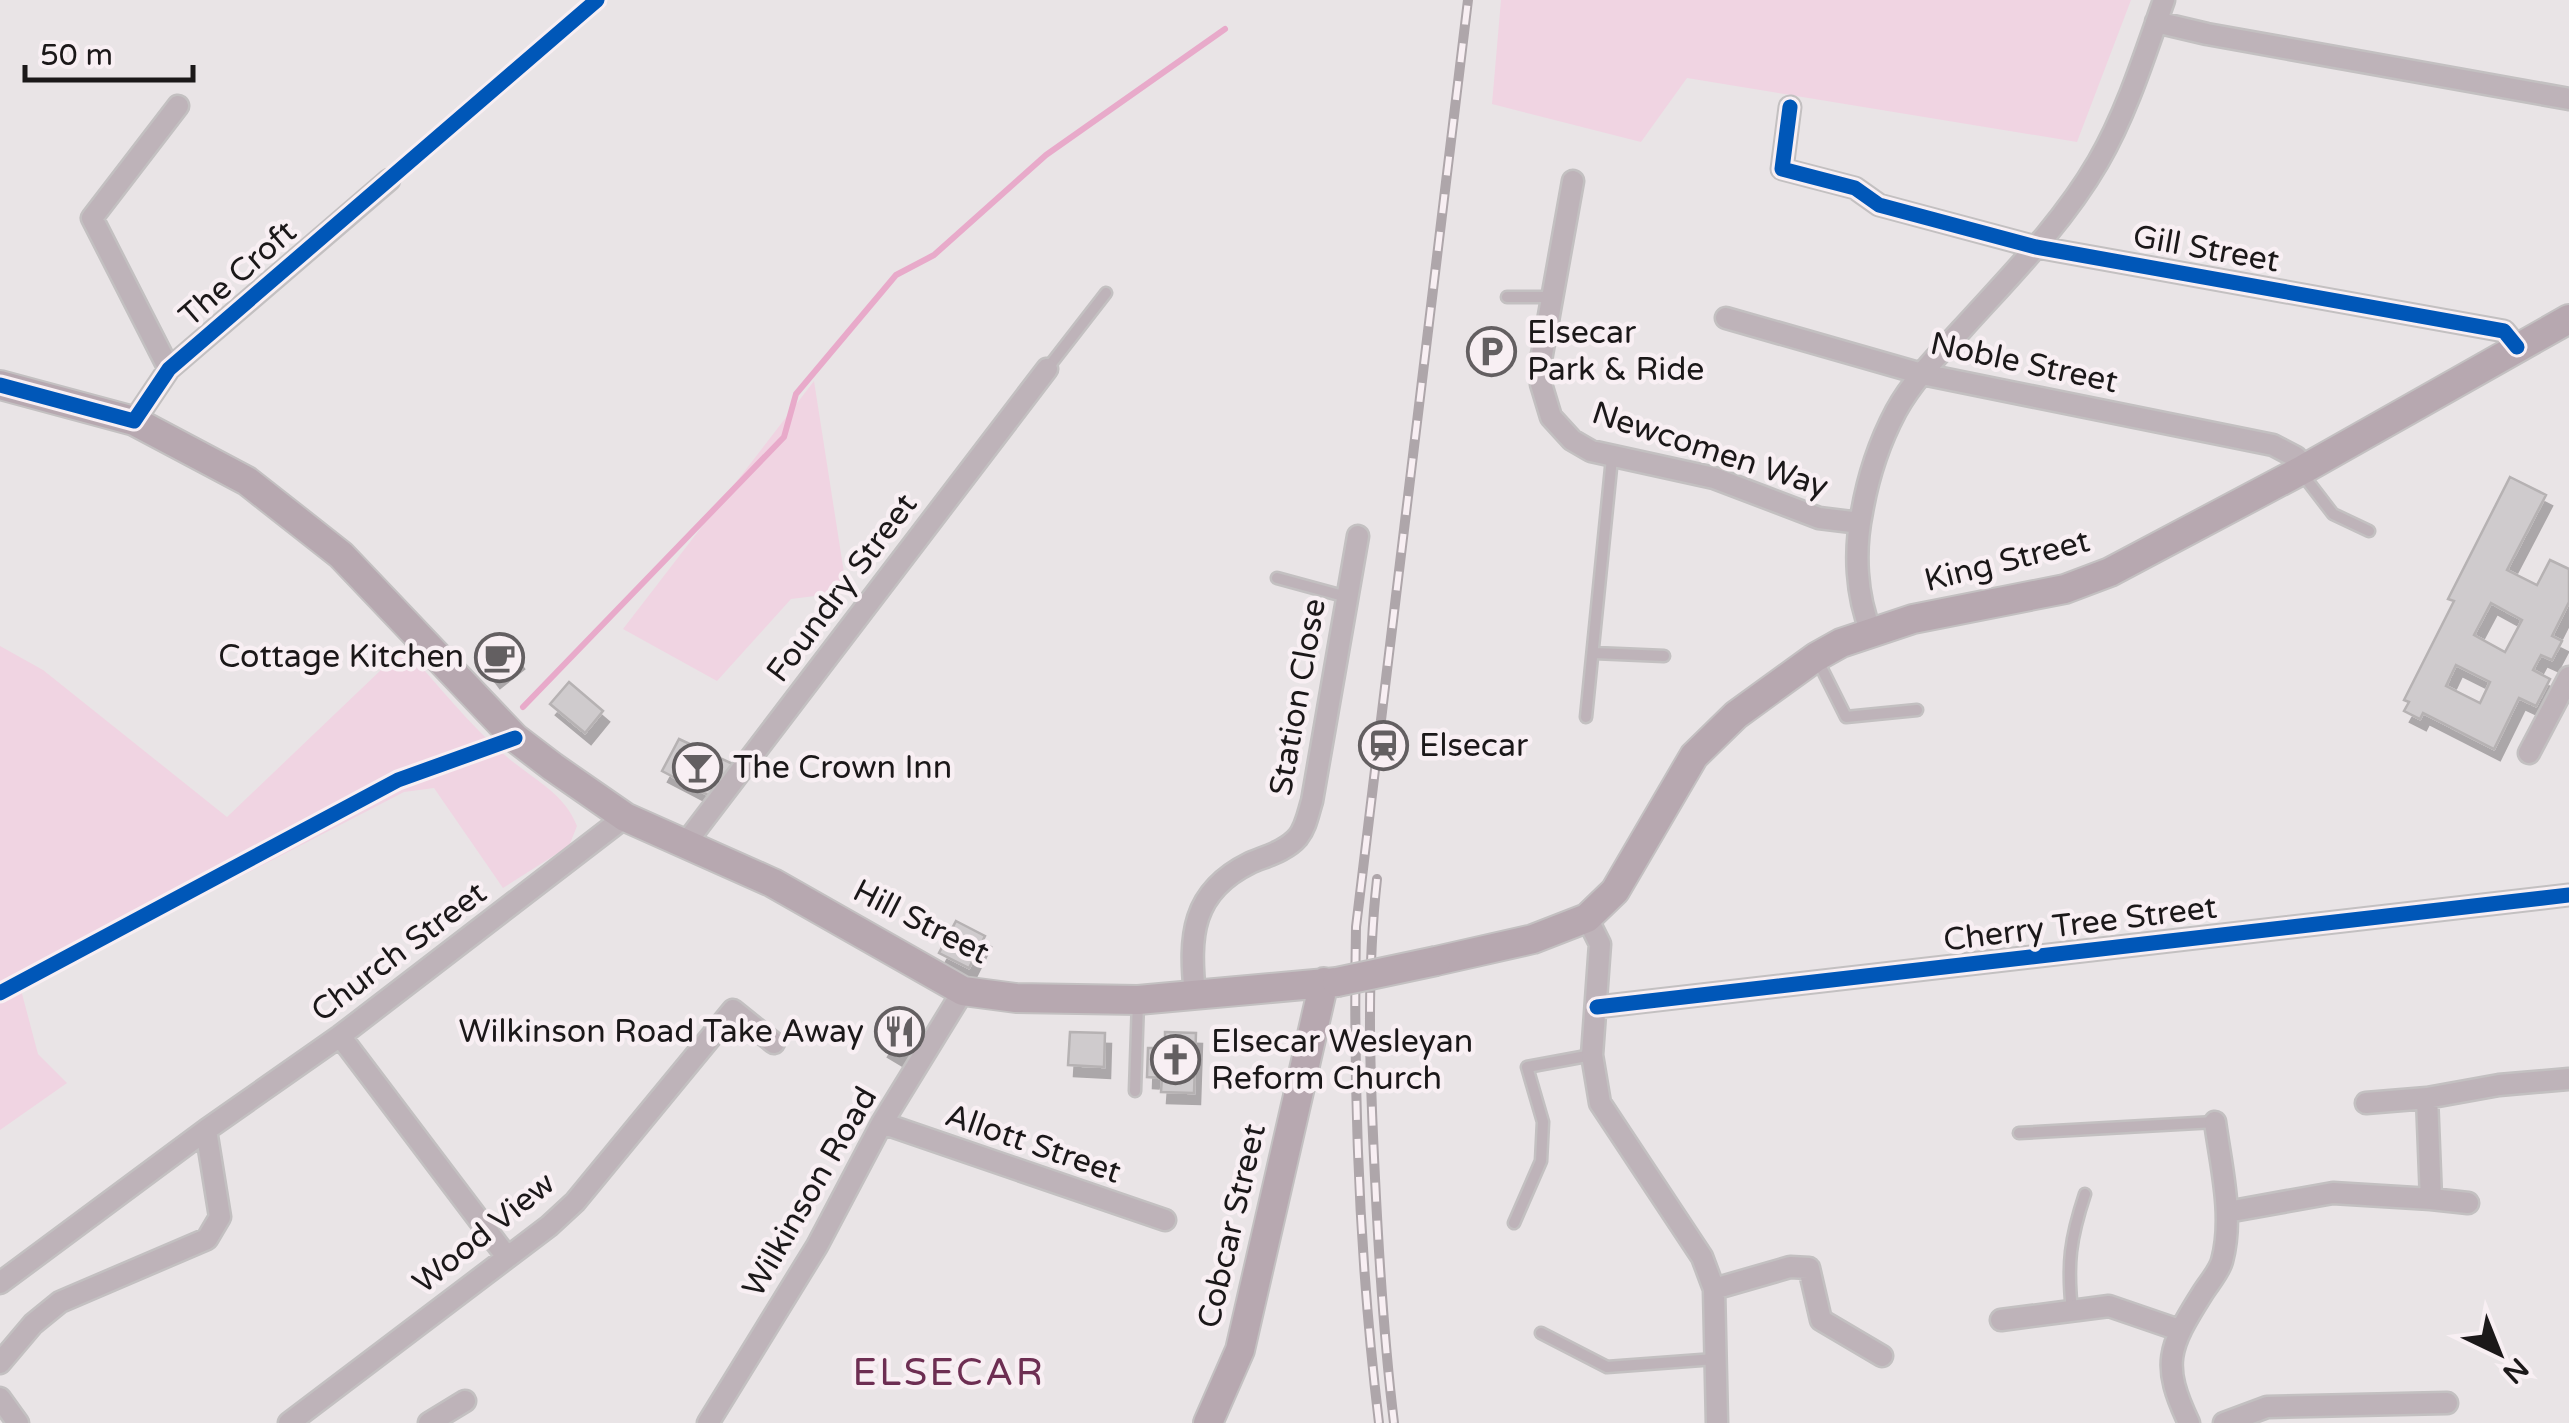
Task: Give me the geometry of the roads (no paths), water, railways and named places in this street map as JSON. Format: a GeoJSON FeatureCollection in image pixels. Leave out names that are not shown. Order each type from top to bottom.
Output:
{"type":"FeatureCollection","features":[{"type":"Feature","properties":{"kind":"main road","name":"King Street"},"geometry":{"type":"LineString","coordinates":[[1587,918],[1615,890],[1694,756],[1736,715],[1816,656],[1913,619],[2064,589],[2110,572],[2302,470],[2569,319]]}},
{"type":"Feature","properties":{"kind":"main road","name":"Hill Street"},"geometry":{"type":"LineString","coordinates":[[0,384],[134,421],[247,481],[341,554],[515,738],[625,818],[773,884],[963,991],[1016,998],[1138,1000],[1330,982],[1533,939],[1587,918]]}},
{"type":"Feature","properties":{"kind":"main road","name":"Cobcar Street"},"geometry":{"type":"LineString","coordinates":[[1208,1423],[1240,1350],[1330,982]]}},
{"type":"Feature","properties":{"kind":"street"},"geometry":{"type":"LineString","coordinates":[[1871,632],[1863,614],[1857,553],[1868,482],[1884,436],[1922,374],[2036,247],[2097,163],[2122,113],[2164,0]]}},
{"type":"Feature","properties":{"kind":"street"},"geometry":{"type":"LineString","coordinates":[[2156,22],[2569,98]]}},
{"type":"Feature","properties":{"kind":"street","name":"The Croft"},"geometry":{"type":"LineString","coordinates":[[169,370],[92,218],[178,106]]}},
{"type":"Feature","properties":{"kind":"street","name":"Gill Street"},"geometry":{"type":"LineString","coordinates":[[1790,108],[1782,169],[1855,188],[1879,205],[2036,247],[2496,329],[2510,335],[2517,348]]}},
{"type":"Feature","properties":{"kind":"street","name":"The Croft"},"geometry":{"type":"LineString","coordinates":[[134,421],[169,370],[389,180]]}},
{"type":"Feature","properties":{"kind":"street","name":"Newcomen Way"},"geometry":{"type":"LineString","coordinates":[[1573,181],[1541,360],[1545,402],[1551,417],[1572,440],[1612,458],[1640,460],[1714,478],[1819,518],[1860,523]]}},
{"type":"Feature","properties":{"kind":"street","name":"Noble Street"},"geometry":{"type":"LineString","coordinates":[[1726,318],[1922,374],[2273,445],[2296,457],[2302,470]]}},
{"type":"Feature","properties":{"kind":"street","name":"Foundry Street"},"geometry":{"type":"LineString","coordinates":[[685,844],[1046,369]]}},
{"type":"Feature","properties":{"kind":"street","name":"Station Close"},"geometry":{"type":"LineString","coordinates":[[1195,995],[1192,940],[1200,910],[1209,896],[1234,872],[1287,847],[1305,825],[1358,536]]}},
{"type":"Feature","properties":{"kind":"street"},"geometry":{"type":"LineString","coordinates":[[2529,753],[2569,677]]}},
{"type":"Feature","properties":{"kind":"street","name":"Church Street"},"geometry":{"type":"LineString","coordinates":[[0,1284],[206,1130],[340,1036],[625,818]]}},
{"type":"Feature","properties":{"kind":"street","name":"Cherry Tree Street"},"geometry":{"type":"LineString","coordinates":[[1597,1007],[2569,895]]}},
{"type":"Feature","properties":{"kind":"street"},"geometry":{"type":"LineString","coordinates":[[1587,918],[1600,944],[1592,1054],[1600,1102],[1702,1256],[1714,1289],[1717,1423]]}},
{"type":"Feature","properties":{"kind":"street","name":"Wilkinson Road"},"geometry":{"type":"LineString","coordinates":[[708,1423],[817,1246],[882,1123],[963,991]]}},
{"type":"Feature","properties":{"kind":"street","name":"Wood View"},"geometry":{"type":"LineString","coordinates":[[289,1423],[574,1202],[733,1010],[774,1043]]}},
{"type":"Feature","properties":{"kind":"street"},"geometry":{"type":"LineString","coordinates":[[340,1036],[507,1257]]}},
{"type":"Feature","properties":{"kind":"street"},"geometry":{"type":"LineString","coordinates":[[2366,1103],[2569,1079]]}},
{"type":"Feature","properties":{"kind":"street"},"geometry":{"type":"LineString","coordinates":[[2427,1098],[2431,1199]]}},
{"type":"Feature","properties":{"kind":"street"},"geometry":{"type":"LineString","coordinates":[[2189,1423],[2170,1373],[2179,1330],[2222,1263],[2227,1212],[2215,1122]]}},
{"type":"Feature","properties":{"kind":"street","name":"Allott Street"},"geometry":{"type":"LineString","coordinates":[[882,1123],[1165,1220]]}},
{"type":"Feature","properties":{"kind":"street"},"geometry":{"type":"LineString","coordinates":[[0,1362],[32,1324],[60,1302],[207,1239],[220,1217],[206,1130]]}},
{"type":"Feature","properties":{"kind":"street"},"geometry":{"type":"LineString","coordinates":[[2227,1212],[2332,1193],[2468,1202]]}},
{"type":"Feature","properties":{"kind":"street"},"geometry":{"type":"LineString","coordinates":[[1714,1289],[1790,1268],[1809,1268],[1820,1320],[1882,1356]]}},
{"type":"Feature","properties":{"kind":"street"},"geometry":{"type":"LineString","coordinates":[[2000,1320],[2109,1306],[2179,1330]]}},
{"type":"Feature","properties":{"kind":"street"},"geometry":{"type":"LineString","coordinates":[[0,1398],[18,1423]]}},
{"type":"Feature","properties":{"kind":"street"},"geometry":{"type":"LineString","coordinates":[[429,1423],[465,1400]]}},
{"type":"Feature","properties":{"kind":"street"},"geometry":{"type":"LineString","coordinates":[[2224,1423],[2267,1407],[2409,1413],[2447,1403]]}},
{"type":"Feature","properties":{"kind":"lane"},"geometry":{"type":"LineString","coordinates":[[1046,369],[1106,293]]}},
{"type":"Feature","properties":{"kind":"lane"},"geometry":{"type":"LineString","coordinates":[[1507,297],[1550,297]]}},
{"type":"Feature","properties":{"kind":"lane"},"geometry":{"type":"LineString","coordinates":[[1586,717],[1612,458]]}},
{"type":"Feature","properties":{"kind":"lane"},"geometry":{"type":"LineString","coordinates":[[2302,470],[2333,514],[2369,530]]}},
{"type":"Feature","properties":{"kind":"lane"},"geometry":{"type":"LineString","coordinates":[[1277,578],[1347,596]]}},
{"type":"Feature","properties":{"kind":"lane"},"geometry":{"type":"LineString","coordinates":[[1594,652],[1664,656]]}},
{"type":"Feature","properties":{"kind":"lane"},"geometry":{"type":"LineString","coordinates":[[1816,656],[1846,718],[1918,710]]}},
{"type":"Feature","properties":{"kind":"lane"},"geometry":{"type":"LineString","coordinates":[[1134,1091],[1138,1000]]}},
{"type":"Feature","properties":{"kind":"lane"},"geometry":{"type":"LineString","coordinates":[[1514,1222],[1541,1162],[1543,1122],[1527,1066],[1592,1054]]}},
{"type":"Feature","properties":{"kind":"lane"},"geometry":{"type":"LineString","coordinates":[[2019,1133],[2215,1122]]}},
{"type":"Feature","properties":{"kind":"lane"},"geometry":{"type":"LineString","coordinates":[[2072,1311],[2070,1239],[2084,1194]]}},
{"type":"Feature","properties":{"kind":"lane"},"geometry":{"type":"LineString","coordinates":[[1541,1333],[1607,1367],[1715,1359]]}},
{"type":"Feature","properties":{"kind":"waterway"},"geometry":{"type":"LineString","coordinates":[[523,707],[784,437],[796,394],[896,275],[934,255],[1046,155],[1225,29]]}},
{"type":"Feature","properties":{"kind":"railway"},"geometry":{"type":"LineString","coordinates":[[1379,1423],[1359,1175],[1356,927],[1468,0]]}},
{"type":"Feature","properties":{"kind":"railway"},"geometry":{"type":"LineString","coordinates":[[1377,879],[1370,991],[1372,1103],[1382,1300],[1394,1423]]}},
{"type":"Feature","properties":{"kind":"place","name":"Elsecar Park & Ride"},"geometry":{"type":"Point","coordinates":[1492,351]}},
{"type":"Feature","properties":{"kind":"place","name":"Cottage Kitchen"},"geometry":{"type":"Point","coordinates":[499,657]}},
{"type":"Feature","properties":{"kind":"place","name":"Elsecar"},"geometry":{"type":"Point","coordinates":[1384,746]}},
{"type":"Feature","properties":{"kind":"place","name":"The Crown Inn"},"geometry":{"type":"Point","coordinates":[698,768]}},
{"type":"Feature","properties":{"kind":"place","name":"Wilkinson Road Take Away"},"geometry":{"type":"Point","coordinates":[899,1032]}},
{"type":"Feature","properties":{"kind":"place","name":"Elsecar Wesleyan Reform Church"},"geometry":{"type":"Point","coordinates":[1176,1060]}},
{"type":"Feature","properties":{"kind":"district","name":"ELSECAR"},"geometry":{"type":"Point","coordinates":[949,1373]}}]}
